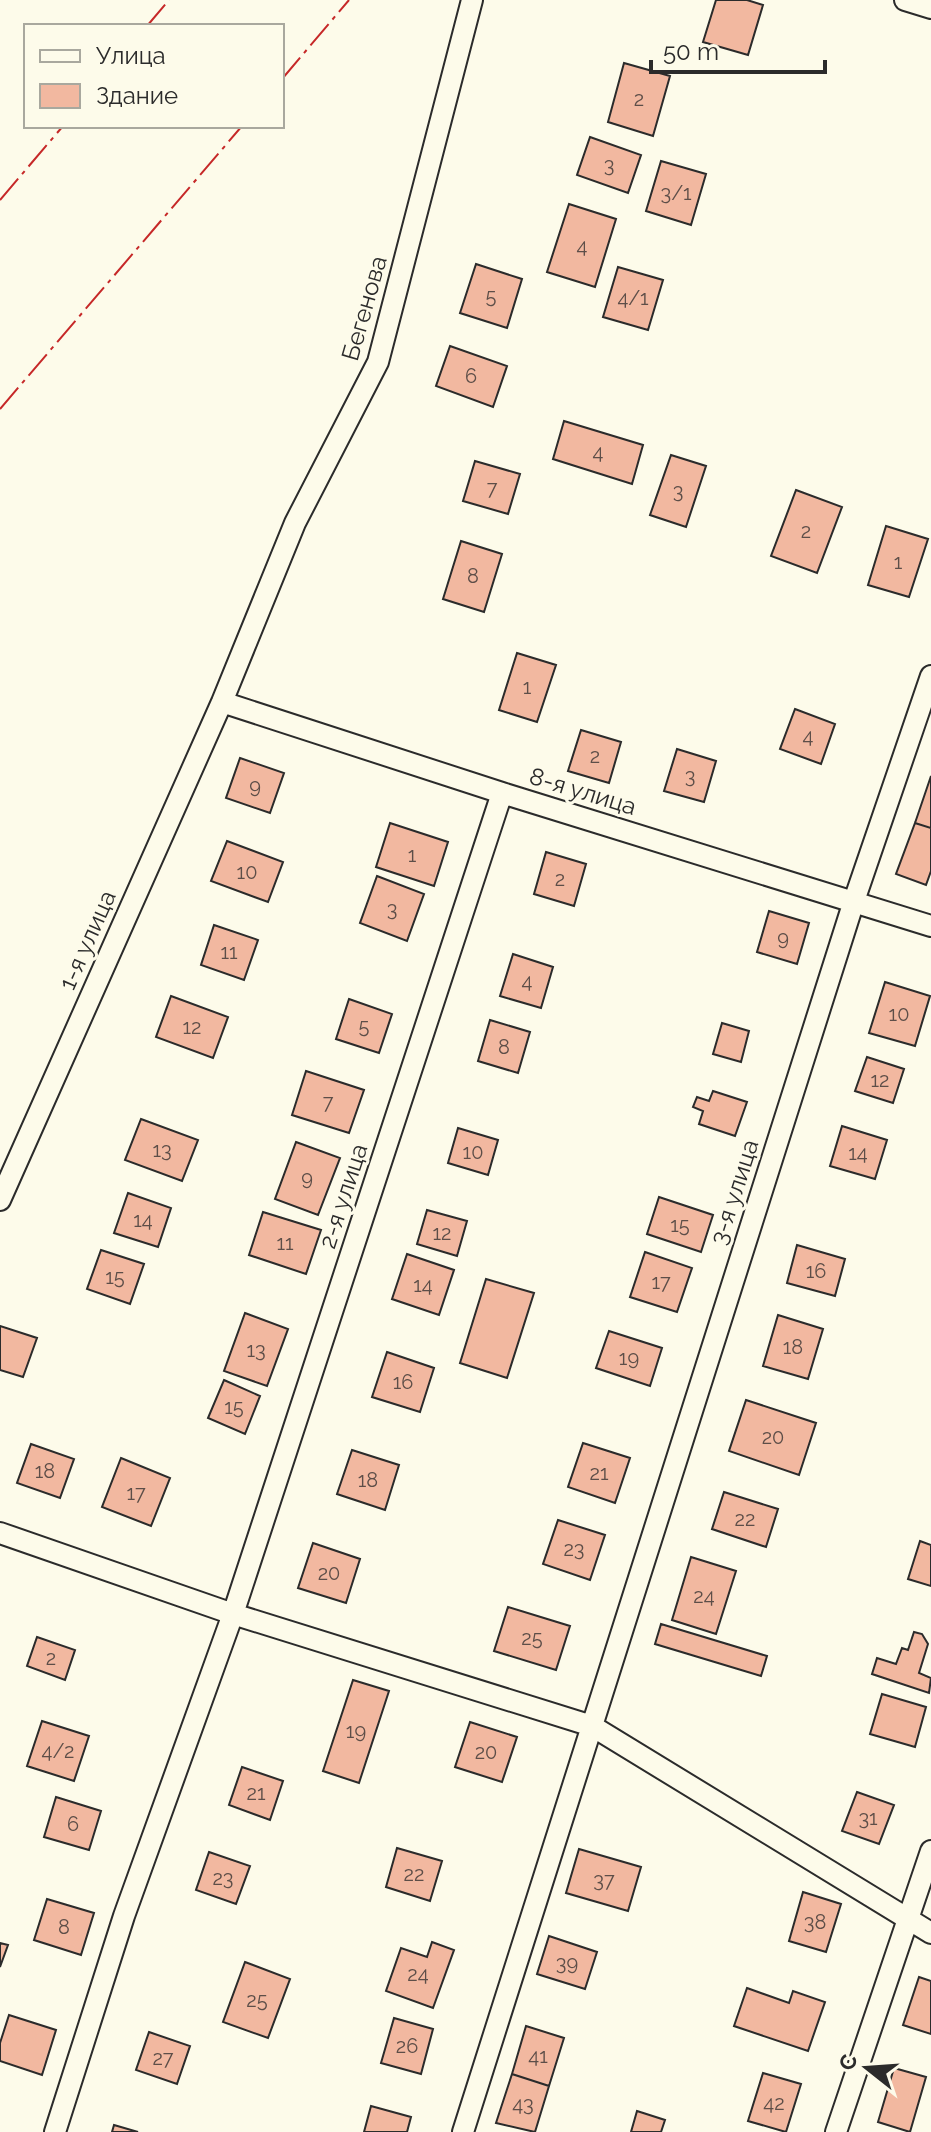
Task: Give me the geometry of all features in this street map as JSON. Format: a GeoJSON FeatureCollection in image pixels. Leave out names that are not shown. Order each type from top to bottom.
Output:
{"type":"FeatureCollection","features":[{"type":"Feature","properties":{"kind":"street","name":"Бегенова"},"geometry":{"type":"LineString","coordinates":[[222,702],[295,523],[378,362],[472,0]]}},
{"type":"Feature","properties":{"kind":"street"},"geometry":{"type":"LineString","coordinates":[[905,0],[931,8]]}},
{"type":"Feature","properties":{"kind":"street","name":"3-я улица"},"geometry":{"type":"LineString","coordinates":[[463,2132],[854,901],[931,676]]}},
{"type":"Feature","properties":{"kind":"street","name":"8-я улица"},"geometry":{"type":"LineString","coordinates":[[222,702],[502,793],[931,926]]}},
{"type":"Feature","properties":{"kind":"street","name":"1-я улица"},"geometry":{"type":"LineString","coordinates":[[0,1200],[222,702]]}},
{"type":"Feature","properties":{"kind":"street","name":"2-я улица"},"geometry":{"type":"LineString","coordinates":[[55,2132],[124,1916],[233,1614],[502,793]]}},
{"type":"Feature","properties":{"kind":"street"},"geometry":{"type":"LineString","coordinates":[[0,1533],[233,1614],[592,1726],[931,1933]]}},
{"type":"Feature","properties":{"kind":"street"},"geometry":{"type":"LineString","coordinates":[[836,2132],[931,1851]]}},
{"type":"Feature","properties":{"kind":"building"},"geometry":{"type":"Polygon","coordinates":[[[716,0],[747,0],[763,5],[748,55],[703,42],[716,0]]]}},
{"type":"Feature","properties":{"kind":"building"},"geometry":{"type":"Polygon","coordinates":[[[624,63],[670,76],[653,136],[608,122],[624,63]]]}},
{"type":"Feature","properties":{"kind":"building"},"geometry":{"type":"Polygon","coordinates":[[[590,137],[641,155],[628,193],[577,175],[590,137]]]}},
{"type":"Feature","properties":{"kind":"building"},"geometry":{"type":"Polygon","coordinates":[[[661,161],[706,174],[691,225],[646,211],[661,161]]]}},
{"type":"Feature","properties":{"kind":"building"},"geometry":{"type":"Polygon","coordinates":[[[569,204],[616,219],[595,287],[547,272],[569,204]]]}},
{"type":"Feature","properties":{"kind":"building"},"geometry":{"type":"Polygon","coordinates":[[[476,264],[522,279],[507,328],[460,313],[476,264]]]}},
{"type":"Feature","properties":{"kind":"building"},"geometry":{"type":"Polygon","coordinates":[[[618,267],[663,280],[648,330],[603,317],[618,267]]]}},
{"type":"Feature","properties":{"kind":"building"},"geometry":{"type":"Polygon","coordinates":[[[450,346],[507,366],[493,407],[436,386],[450,346]]]}},
{"type":"Feature","properties":{"kind":"building"},"geometry":{"type":"Polygon","coordinates":[[[564,421],[643,445],[632,484],[553,459],[564,421]]]}},
{"type":"Feature","properties":{"kind":"building"},"geometry":{"type":"Polygon","coordinates":[[[671,455],[706,466],[686,527],[650,515],[671,455]]]}},
{"type":"Feature","properties":{"kind":"building"},"geometry":{"type":"Polygon","coordinates":[[[475,461],[520,474],[508,514],[463,501],[475,461]]]}},
{"type":"Feature","properties":{"kind":"building"},"geometry":{"type":"Polygon","coordinates":[[[796,490],[842,507],[817,573],[771,556],[796,490]]]}},
{"type":"Feature","properties":{"kind":"building"},"geometry":{"type":"Polygon","coordinates":[[[886,526],[928,539],[909,597],[868,585],[886,526]]]}},
{"type":"Feature","properties":{"kind":"building"},"geometry":{"type":"Polygon","coordinates":[[[461,541],[502,554],[484,612],[443,599],[461,541]]]}},
{"type":"Feature","properties":{"kind":"building"},"geometry":{"type":"Polygon","coordinates":[[[517,653],[556,665],[537,722],[499,710],[517,653]]]}},
{"type":"Feature","properties":{"kind":"building"},"geometry":{"type":"Polygon","coordinates":[[[795,709],[835,724],[821,764],[780,749],[795,709]]]}},
{"type":"Feature","properties":{"kind":"building"},"geometry":{"type":"Polygon","coordinates":[[[581,730],[621,742],[609,783],[568,771],[581,730]]]}},
{"type":"Feature","properties":{"kind":"building"},"geometry":{"type":"Polygon","coordinates":[[[677,749],[716,761],[704,802],[664,791],[677,749]]]}},
{"type":"Feature","properties":{"kind":"building"},"geometry":{"type":"Polygon","coordinates":[[[240,758],[284,773],[270,813],[226,798],[240,758]]]}},
{"type":"Feature","properties":{"kind":"building"},"geometry":{"type":"Polygon","coordinates":[[[931,776],[931,828],[915,823],[931,776]]]}},
{"type":"Feature","properties":{"kind":"building"},"geometry":{"type":"Polygon","coordinates":[[[390,823],[448,842],[434,886],[376,867],[390,823]]]}},
{"type":"Feature","properties":{"kind":"building"},"geometry":{"type":"Polygon","coordinates":[[[915,823],[931,828],[931,871],[926,885],[896,874],[915,823]]]}},
{"type":"Feature","properties":{"kind":"building"},"geometry":{"type":"Polygon","coordinates":[[[227,841],[283,862],[268,902],[211,881],[227,841]]]}},
{"type":"Feature","properties":{"kind":"building"},"geometry":{"type":"Polygon","coordinates":[[[546,852],[586,864],[574,906],[534,894],[546,852]]]}},
{"type":"Feature","properties":{"kind":"building"},"geometry":{"type":"Polygon","coordinates":[[[377,876],[424,894],[407,941],[360,923],[377,876]]]}},
{"type":"Feature","properties":{"kind":"building"},"geometry":{"type":"Polygon","coordinates":[[[769,911],[809,923],[797,964],[757,952],[769,911]]]}},
{"type":"Feature","properties":{"kind":"building"},"geometry":{"type":"Polygon","coordinates":[[[214,925],[258,940],[244,980],[201,965],[214,925]]]}},
{"type":"Feature","properties":{"kind":"building"},"geometry":{"type":"Polygon","coordinates":[[[513,954],[553,967],[541,1008],[500,996],[513,954]]]}},
{"type":"Feature","properties":{"kind":"building"},"geometry":{"type":"Polygon","coordinates":[[[885,982],[930,996],[915,1046],[869,1033],[885,982]]]}},
{"type":"Feature","properties":{"kind":"building"},"geometry":{"type":"Polygon","coordinates":[[[171,996],[228,1017],[213,1058],[156,1037],[171,996]]]}},
{"type":"Feature","properties":{"kind":"building"},"geometry":{"type":"Polygon","coordinates":[[[349,999],[392,1014],[379,1053],[336,1039],[349,999]]]}},
{"type":"Feature","properties":{"kind":"building"},"geometry":{"type":"Polygon","coordinates":[[[490,1020],[530,1032],[518,1073],[478,1061],[490,1020]]]}},
{"type":"Feature","properties":{"kind":"building"},"geometry":{"type":"Polygon","coordinates":[[[722,1023],[749,1031],[741,1062],[713,1054],[722,1023]]]}},
{"type":"Feature","properties":{"kind":"building"},"geometry":{"type":"Polygon","coordinates":[[[867,1057],[904,1069],[893,1103],[855,1091],[867,1057]]]}},
{"type":"Feature","properties":{"kind":"building"},"geometry":{"type":"Polygon","coordinates":[[[306,1071],[364,1090],[349,1133],[292,1115],[306,1071]]]}},
{"type":"Feature","properties":{"kind":"building"},"geometry":{"type":"Polygon","coordinates":[[[713,1091],[747,1102],[735,1136],[699,1124],[703,1111],[693,1107],[697,1097],[709,1101],[713,1091]]]}},
{"type":"Feature","properties":{"kind":"building"},"geometry":{"type":"Polygon","coordinates":[[[141,1119],[198,1140],[182,1181],[125,1160],[141,1119]]]}},
{"type":"Feature","properties":{"kind":"building"},"geometry":{"type":"Polygon","coordinates":[[[842,1126],[887,1140],[875,1179],[830,1166],[842,1126]]]}},
{"type":"Feature","properties":{"kind":"building"},"geometry":{"type":"Polygon","coordinates":[[[458,1128],[498,1140],[488,1175],[448,1163],[458,1128]]]}},
{"type":"Feature","properties":{"kind":"building"},"geometry":{"type":"Polygon","coordinates":[[[296,1142],[340,1158],[318,1215],[275,1199],[296,1142]]]}},
{"type":"Feature","properties":{"kind":"building"},"geometry":{"type":"Polygon","coordinates":[[[128,1193],[171,1208],[158,1247],[114,1233],[128,1193]]]}},
{"type":"Feature","properties":{"kind":"building"},"geometry":{"type":"Polygon","coordinates":[[[659,1197],[713,1215],[701,1252],[647,1234],[659,1197]]]}},
{"type":"Feature","properties":{"kind":"building"},"geometry":{"type":"Polygon","coordinates":[[[427,1210],[467,1221],[457,1256],[417,1244],[427,1210]]]}},
{"type":"Feature","properties":{"kind":"building"},"geometry":{"type":"Polygon","coordinates":[[[263,1212],[321,1230],[306,1274],[249,1255],[263,1212]]]}},
{"type":"Feature","properties":{"kind":"building"},"geometry":{"type":"Polygon","coordinates":[[[797,1245],[845,1259],[835,1296],[787,1283],[797,1245]]]}},
{"type":"Feature","properties":{"kind":"building"},"geometry":{"type":"Polygon","coordinates":[[[101,1250],[144,1264],[130,1304],[87,1289],[101,1250]]]}},
{"type":"Feature","properties":{"kind":"building"},"geometry":{"type":"Polygon","coordinates":[[[645,1252],[692,1268],[677,1312],[630,1297],[645,1252]]]}},
{"type":"Feature","properties":{"kind":"building"},"geometry":{"type":"Polygon","coordinates":[[[407,1254],[454,1270],[439,1315],[392,1299],[407,1254]]]}},
{"type":"Feature","properties":{"kind":"building"},"geometry":{"type":"Polygon","coordinates":[[[486,1279],[534,1293],[507,1378],[460,1363],[486,1279]]]}},
{"type":"Feature","properties":{"kind":"building"},"geometry":{"type":"Polygon","coordinates":[[[245,1313],[288,1329],[267,1386],[224,1371],[245,1313]]]}},
{"type":"Feature","properties":{"kind":"building"},"geometry":{"type":"Polygon","coordinates":[[[778,1315],[823,1329],[808,1379],[763,1366],[778,1315]]]}},
{"type":"Feature","properties":{"kind":"building"},"geometry":{"type":"Polygon","coordinates":[[[0,1326],[37,1338],[23,1377],[0,1370],[0,1326]]]}},
{"type":"Feature","properties":{"kind":"building"},"geometry":{"type":"Polygon","coordinates":[[[609,1331],[662,1348],[650,1386],[596,1368],[609,1331]]]}},
{"type":"Feature","properties":{"kind":"building"},"geometry":{"type":"Polygon","coordinates":[[[387,1352],[434,1368],[420,1412],[372,1397],[387,1352]]]}},
{"type":"Feature","properties":{"kind":"building"},"geometry":{"type":"Polygon","coordinates":[[[224,1380],[260,1396],[245,1434],[208,1418],[224,1380]]]}},
{"type":"Feature","properties":{"kind":"building"},"geometry":{"type":"Polygon","coordinates":[[[746,1400],[816,1423],[799,1475],[729,1451],[746,1400]]]}},
{"type":"Feature","properties":{"kind":"building"},"geometry":{"type":"Polygon","coordinates":[[[583,1443],[630,1458],[615,1503],[568,1487],[583,1443]]]}},
{"type":"Feature","properties":{"kind":"building"},"geometry":{"type":"Polygon","coordinates":[[[31,1444],[74,1459],[60,1498],[17,1483],[31,1444]]]}},
{"type":"Feature","properties":{"kind":"building"},"geometry":{"type":"Polygon","coordinates":[[[352,1450],[399,1465],[385,1510],[337,1494],[352,1450]]]}},
{"type":"Feature","properties":{"kind":"building"},"geometry":{"type":"Polygon","coordinates":[[[121,1458],[170,1478],[151,1526],[102,1507],[121,1458]]]}},
{"type":"Feature","properties":{"kind":"building"},"geometry":{"type":"Polygon","coordinates":[[[724,1492],[778,1509],[766,1547],[712,1529],[724,1492]]]}},
{"type":"Feature","properties":{"kind":"building"},"geometry":{"type":"Polygon","coordinates":[[[558,1520],[605,1535],[590,1580],[543,1564],[558,1520]]]}},
{"type":"Feature","properties":{"kind":"building"},"geometry":{"type":"Polygon","coordinates":[[[920,1541],[931,1545],[931,1586],[908,1579],[920,1541]]]}},
{"type":"Feature","properties":{"kind":"building"},"geometry":{"type":"Polygon","coordinates":[[[313,1543],[360,1559],[346,1603],[298,1588],[313,1543]]]}},
{"type":"Feature","properties":{"kind":"building"},"geometry":{"type":"Polygon","coordinates":[[[691,1557],[736,1571],[716,1634],[672,1620],[691,1557]]]}},
{"type":"Feature","properties":{"kind":"building"},"geometry":{"type":"Polygon","coordinates":[[[508,1607],[570,1626],[556,1670],[494,1651],[508,1607]]]}},
{"type":"Feature","properties":{"kind":"building"},"geometry":{"type":"Polygon","coordinates":[[[661,1624],[767,1656],[761,1676],[655,1644],[661,1624]]]}},
{"type":"Feature","properties":{"kind":"building"},"geometry":{"type":"Polygon","coordinates":[[[914,1632],[922,1634],[928,1644],[919,1673],[931,1678],[929,1693],[872,1674],[877,1658],[896,1664],[902,1648],[908,1650],[914,1632]]]}},
{"type":"Feature","properties":{"kind":"building"},"geometry":{"type":"Polygon","coordinates":[[[37,1637],[75,1650],[65,1680],[27,1666],[37,1637]]]}},
{"type":"Feature","properties":{"kind":"building"},"geometry":{"type":"Polygon","coordinates":[[[353,1680],[389,1691],[359,1783],[323,1771],[353,1680]]]}},
{"type":"Feature","properties":{"kind":"building"},"geometry":{"type":"Polygon","coordinates":[[[882,1694],[926,1707],[915,1747],[870,1734],[882,1694]]]}},
{"type":"Feature","properties":{"kind":"building"},"geometry":{"type":"Polygon","coordinates":[[[42,1721],[89,1736],[74,1781],[27,1766],[42,1721]]]}},
{"type":"Feature","properties":{"kind":"building"},"geometry":{"type":"Polygon","coordinates":[[[470,1722],[517,1737],[502,1782],[455,1767],[470,1722]]]}},
{"type":"Feature","properties":{"kind":"building"},"geometry":{"type":"Polygon","coordinates":[[[242,1767],[283,1781],[270,1820],[229,1805],[242,1767]]]}},
{"type":"Feature","properties":{"kind":"building"},"geometry":{"type":"Polygon","coordinates":[[[857,1792],[894,1805],[879,1844],[842,1831],[857,1792]]]}},
{"type":"Feature","properties":{"kind":"building"},"geometry":{"type":"Polygon","coordinates":[[[56,1797],[101,1811],[89,1850],[44,1837],[56,1797]]]}},
{"type":"Feature","properties":{"kind":"building"},"geometry":{"type":"Polygon","coordinates":[[[397,1848],[442,1861],[430,1901],[386,1887],[397,1848]]]}},
{"type":"Feature","properties":{"kind":"building"},"geometry":{"type":"Polygon","coordinates":[[[579,1849],[641,1867],[628,1911],[566,1893],[579,1849]]]}},
{"type":"Feature","properties":{"kind":"building"},"geometry":{"type":"Polygon","coordinates":[[[209,1852],[250,1866],[236,1904],[196,1890],[209,1852]]]}},
{"type":"Feature","properties":{"kind":"building"},"geometry":{"type":"Polygon","coordinates":[[[803,1892],[841,1904],[826,1952],[789,1941],[803,1892]]]}},
{"type":"Feature","properties":{"kind":"building"},"geometry":{"type":"Polygon","coordinates":[[[47,1899],[94,1913],[81,1955],[34,1940],[47,1899]]]}},
{"type":"Feature","properties":{"kind":"building"},"geometry":{"type":"Polygon","coordinates":[[[549,1936],[597,1952],[585,1989],[537,1974],[549,1936]]]}},
{"type":"Feature","properties":{"kind":"building"},"geometry":{"type":"Polygon","coordinates":[[[432,1942],[454,1950],[433,2008],[386,1991],[401,1948],[427,1957],[432,1942]]]}},
{"type":"Feature","properties":{"kind":"building"},"geometry":{"type":"Polygon","coordinates":[[[0,1943],[8,1945],[0,1967],[0,1943]]]}},
{"type":"Feature","properties":{"kind":"building"},"geometry":{"type":"Polygon","coordinates":[[[245,1962],[290,1979],[268,2038],[223,2022],[245,1962]]]}},
{"type":"Feature","properties":{"kind":"building"},"geometry":{"type":"Polygon","coordinates":[[[919,1977],[931,1981],[931,2034],[903,2025],[919,1977]]]}},
{"type":"Feature","properties":{"kind":"building"},"geometry":{"type":"Polygon","coordinates":[[[747,1988],[789,2003],[793,1991],[825,2002],[808,2051],[734,2026],[747,1988]]]}},
{"type":"Feature","properties":{"kind":"building"},"geometry":{"type":"Polygon","coordinates":[[[9,2015],[56,2030],[42,2075],[0,2061],[0,2043],[9,2015]]]}},
{"type":"Feature","properties":{"kind":"building"},"geometry":{"type":"Polygon","coordinates":[[[394,2018],[433,2029],[421,2074],[381,2063],[394,2018]]]}},
{"type":"Feature","properties":{"kind":"building"},"geometry":{"type":"Polygon","coordinates":[[[526,2026],[564,2038],[549,2086],[512,2074],[526,2026]]]}},
{"type":"Feature","properties":{"kind":"building"},"geometry":{"type":"Polygon","coordinates":[[[149,2032],[190,2046],[177,2084],[136,2070],[149,2032]]]}},
{"type":"Feature","properties":{"kind":"building"},"geometry":{"type":"Polygon","coordinates":[[[894,2068],[926,2077],[910,2132],[878,2122],[894,2068]]]}},
{"type":"Feature","properties":{"kind":"building"},"geometry":{"type":"Polygon","coordinates":[[[763,2073],[801,2084],[786,2132],[748,2121],[763,2073]]]}},
{"type":"Feature","properties":{"kind":"building"},"geometry":{"type":"Polygon","coordinates":[[[512,2074],[549,2086],[535,2132],[496,2123],[512,2074]]]}},
{"type":"Feature","properties":{"kind":"building"},"geometry":{"type":"Polygon","coordinates":[[[371,2106],[411,2117],[407,2132],[364,2132],[371,2106]]]}},
{"type":"Feature","properties":{"kind":"building"},"geometry":{"type":"Polygon","coordinates":[[[637,2111],[665,2120],[661,2132],[631,2132],[637,2111]]]}},
{"type":"Feature","properties":{"kind":"building"},"geometry":{"type":"Polygon","coordinates":[[[114,2125],[138,2132],[112,2132],[114,2125]]]}},
{"type":"Feature","properties":{"kind":"power"},"geometry":{"type":"LineString","coordinates":[[149,24],[169,0]]}},
{"type":"Feature","properties":{"kind":"power"},"geometry":{"type":"LineString","coordinates":[[284,77],[349,0]]}},
{"type":"Feature","properties":{"kind":"power"},"geometry":{"type":"LineString","coordinates":[[0,200],[61,128]]}},
{"type":"Feature","properties":{"kind":"power"},"geometry":{"type":"LineString","coordinates":[[0,409],[240,128]]}}]}
